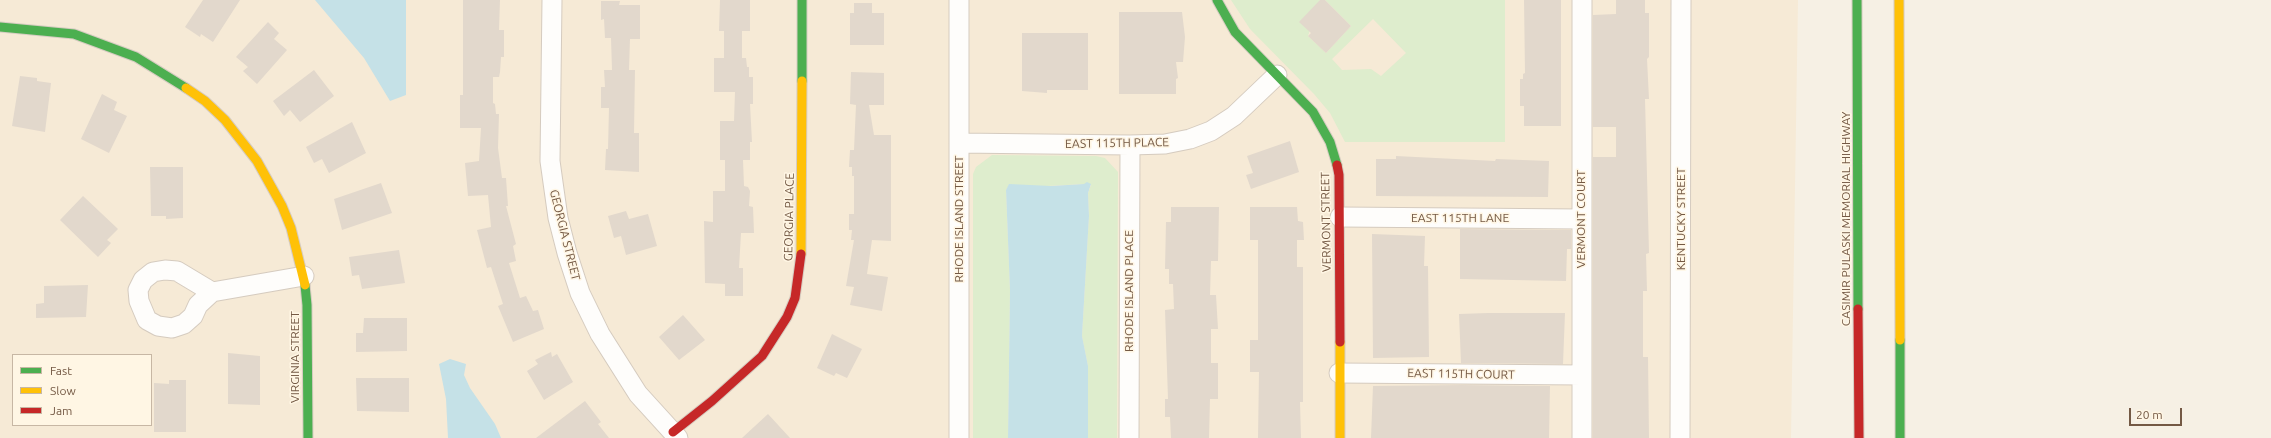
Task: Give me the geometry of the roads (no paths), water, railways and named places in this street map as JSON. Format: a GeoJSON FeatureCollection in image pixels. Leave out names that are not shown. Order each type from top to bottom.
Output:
{"type":"FeatureCollection","features":[{"type":"Feature","properties":{"kind":"main road","name":"GEORGIA PLACE"},"geometry":{"type":"LineString","coordinates":[[676,435],[762,356],[787,317],[795,298],[802,248],[802,0]]}},
{"type":"Feature","properties":{"kind":"main road","name":"VERMONT STREET"},"geometry":{"type":"LineString","coordinates":[[1217,0],[1235,32],[1313,112],[1330,142],[1339,175],[1340,438]]}},
{"type":"Feature","properties":{"kind":"main road","name":"CASIMIR PULASKI MEMORIAL HIGHWAY"},"geometry":{"type":"LineString","coordinates":[[1858,0],[1859,438]]}},
{"type":"Feature","properties":{"kind":"main road"},"geometry":{"type":"LineString","coordinates":[[1899,0],[1900,438]]}},
{"type":"Feature","properties":{"kind":"main road"},"geometry":{"type":"LineString","coordinates":[[0,27],[38,29],[74,34],[116,48],[136,57],[182,85],[204,101],[225,120],[244,142],[271,184],[291,228],[304,276]]}},
{"type":"Feature","properties":{"kind":"main road","name":"VIRGINIA STREET"},"geometry":{"type":"LineString","coordinates":[[304,276],[307,311],[308,438]]}},
{"type":"Feature","properties":{"kind":"street","name":"GEORGIA STREET"},"geometry":{"type":"LineString","coordinates":[[552,0],[550,161],[558,218],[567,253],[580,294],[600,334],[638,394],[676,435]]}},
{"type":"Feature","properties":{"kind":"street","name":"RHODE ISLAND STREET"},"geometry":{"type":"LineString","coordinates":[[959,0],[959,438]]}},
{"type":"Feature","properties":{"kind":"street","name":"VERMONT COURT"},"geometry":{"type":"LineString","coordinates":[[1582,0],[1582,438]]}},
{"type":"Feature","properties":{"kind":"street","name":"KENTUCKY STREET"},"geometry":{"type":"LineString","coordinates":[[1680,438],[1681,0]]}},
{"type":"Feature","properties":{"kind":"street","name":"EAST 115TH PLACE"},"geometry":{"type":"LineString","coordinates":[[959,144],[1130,145],[1166,144],[1190,139],[1211,131],[1234,116],[1277,76]]}},
{"type":"Feature","properties":{"kind":"street","name":"RHODE ISLAND PLACE"},"geometry":{"type":"LineString","coordinates":[[1129,438],[1130,145]]}},
{"type":"Feature","properties":{"kind":"street","name":"EAST 115TH LANE"},"geometry":{"type":"LineString","coordinates":[[1340,217],[1581,219]]}},
{"type":"Feature","properties":{"kind":"street"},"geometry":{"type":"LineString","coordinates":[[212,292],[304,276]]}},
{"type":"Feature","properties":{"kind":"street","name":"EAST 115TH COURT"},"geometry":{"type":"LineString","coordinates":[[1339,373],[1582,375]]}},
{"type":"Feature","properties":{"kind":"water"},"geometry":{"type":"Polygon","coordinates":[[[315,0],[406,0],[406,95],[390,101],[364,58],[315,0]]]}},
{"type":"Feature","properties":{"kind":"water"},"geometry":{"type":"Polygon","coordinates":[[[1087,182],[1091,184],[1088,193],[1089,216],[1082,336],[1088,366],[1088,438],[1008,438],[1010,291],[1006,190],[1009,184],[1051,186],[1084,184],[1087,182]]]}},
{"type":"Feature","properties":{"kind":"water"},"geometry":{"type":"Polygon","coordinates":[[[450,359],[466,364],[464,375],[470,388],[495,424],[501,438],[448,438],[446,399],[439,364],[450,359]]]}}]}
